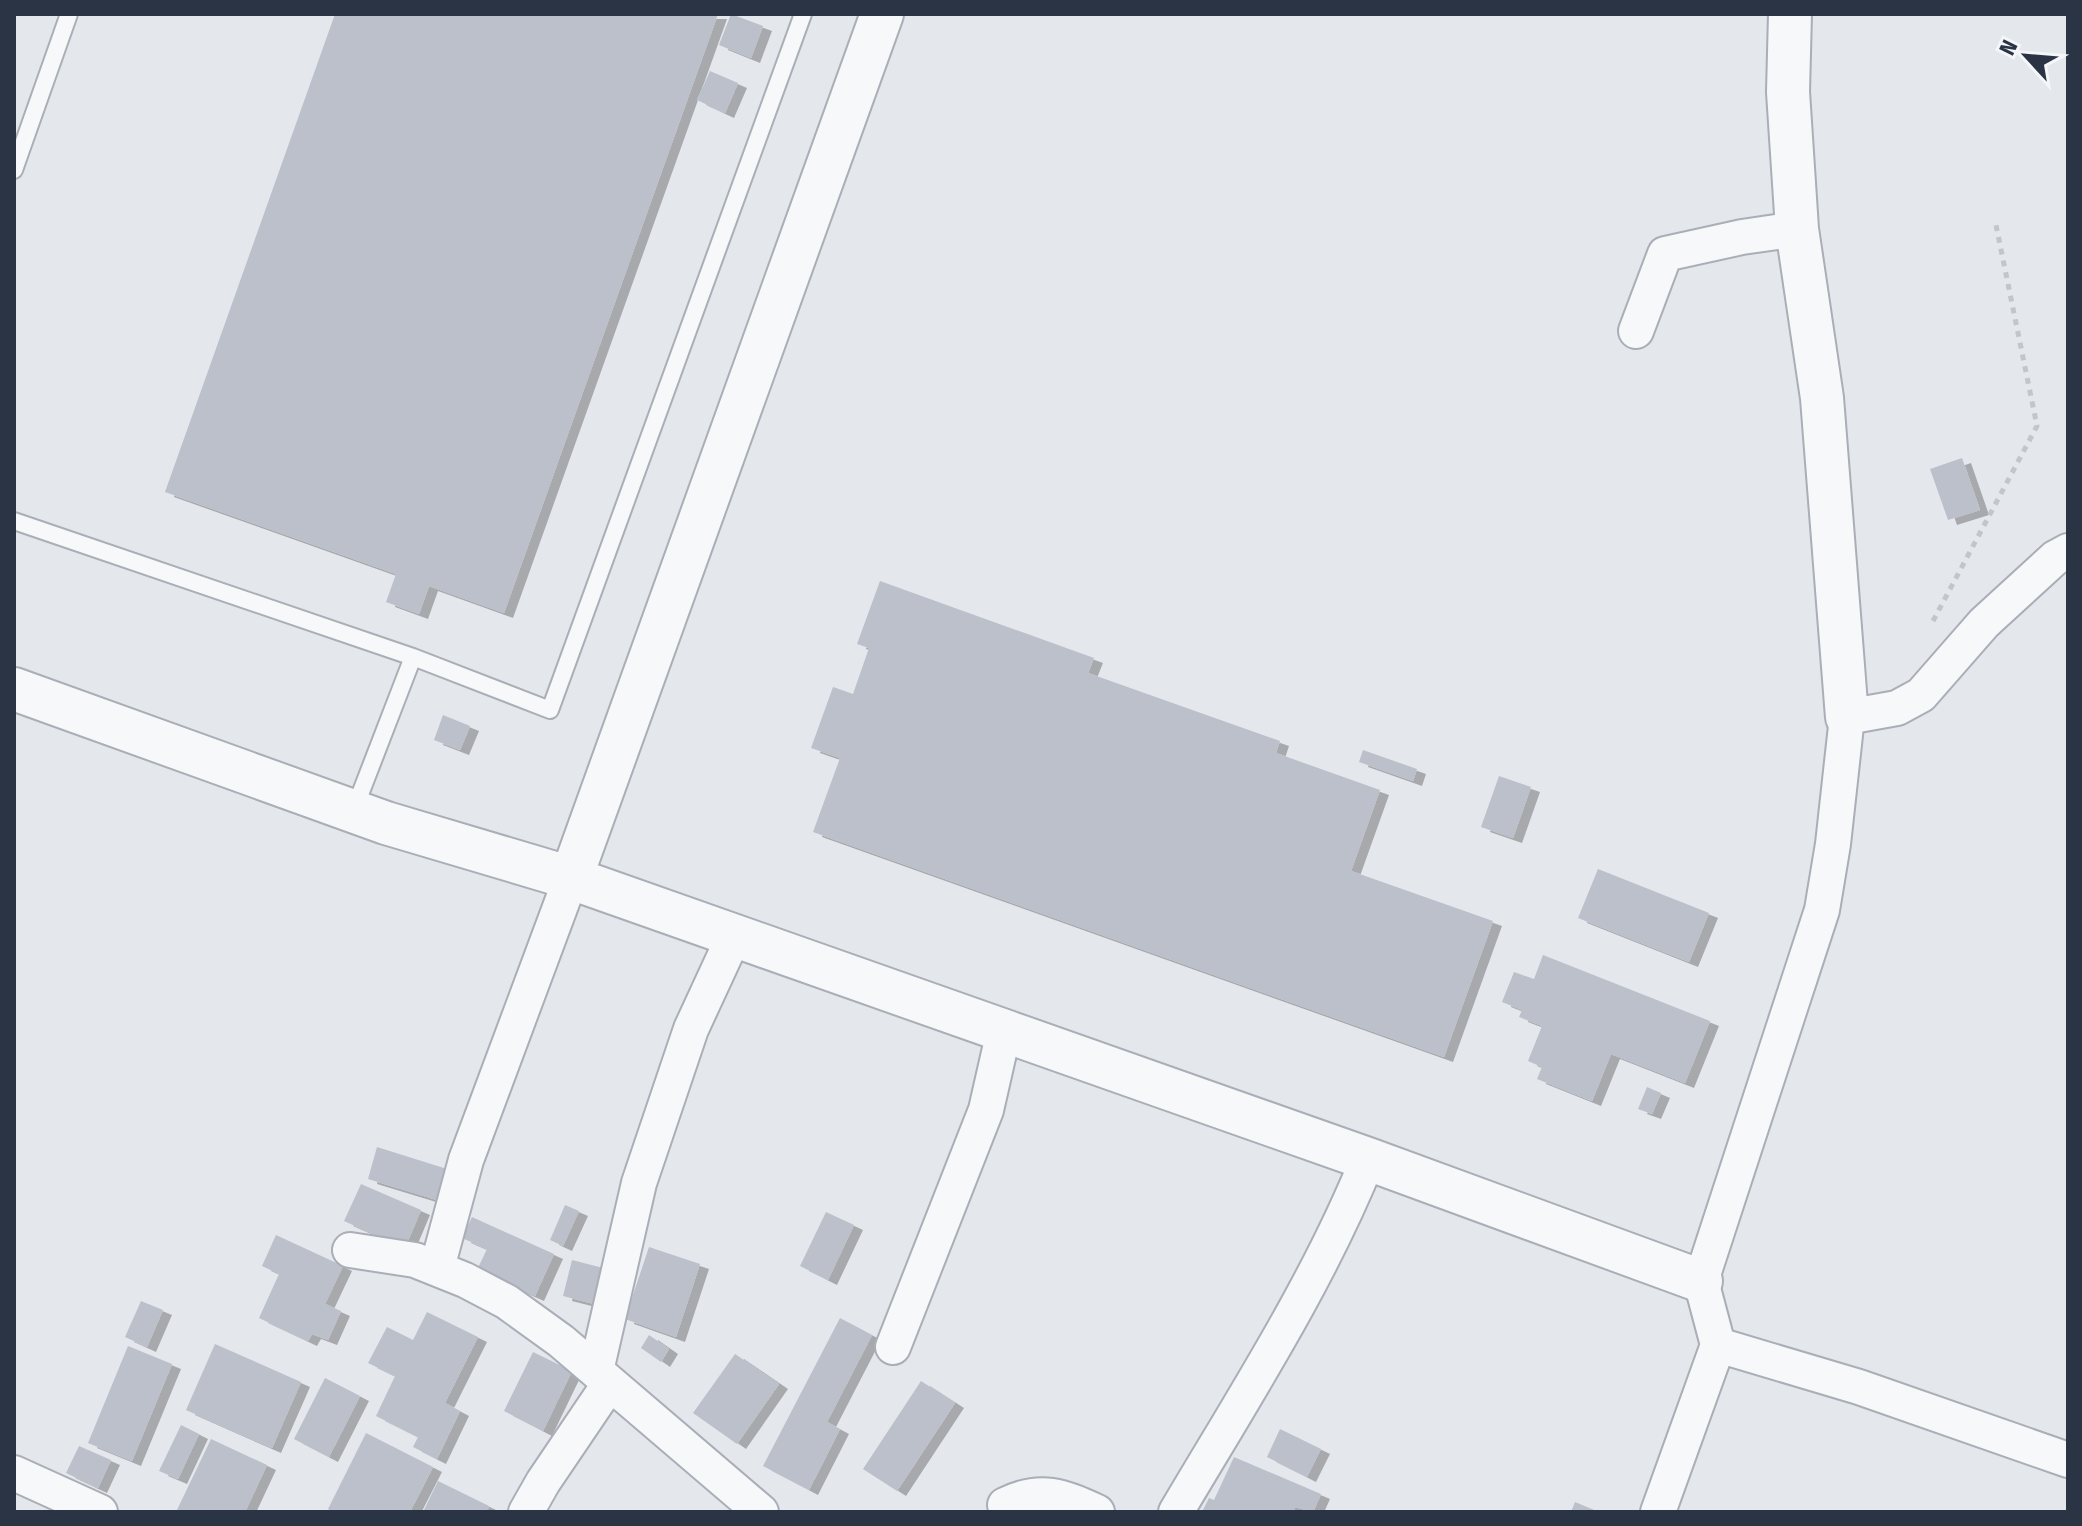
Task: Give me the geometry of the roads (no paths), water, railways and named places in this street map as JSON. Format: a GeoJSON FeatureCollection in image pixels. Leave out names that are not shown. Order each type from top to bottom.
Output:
{"type":"FeatureCollection","features":[{"type":"Feature","properties":{"kind":"street"},"geometry":{"type":"LineString","coordinates":[[437,1268],[466,1160],[571,878],[882,14]]}},
{"type":"Feature","properties":{"kind":"street"},"geometry":{"type":"LineString","coordinates":[[1658,1512],[1718,1345],[1701,1281],[1822,910],[1833,844],[1847,717],[1822,398],[1797,229],[1788,92],[1790,14]]}},
{"type":"Feature","properties":{"kind":"street"},"geometry":{"type":"LineString","coordinates":[[1636,331],[1665,254],[1797,229]]}},
{"type":"Feature","properties":{"kind":"street"},"geometry":{"type":"LineString","coordinates":[[1847,717],[1897,708],[1921,695],[1984,623],[2055,558],[2068,551]]}},
{"type":"Feature","properties":{"kind":"street"},"geometry":{"type":"LineString","coordinates":[[14,689],[354,811],[571,878],[1368,1159],[1701,1281]]}},
{"type":"Feature","properties":{"kind":"street"},"geometry":{"type":"LineString","coordinates":[[526,1512],[603,1377],[639,1183],[691,1029],[734,936]]}},
{"type":"Feature","properties":{"kind":"street"},"geometry":{"type":"LineString","coordinates":[[893,1347],[986,1110],[1004,1031]]}},
{"type":"Feature","properties":{"kind":"street"},"geometry":{"type":"LineString","coordinates":[[1176,1512],[1281,1335],[1348,1209],[1368,1159]]}},
{"type":"Feature","properties":{"kind":"street"},"geometry":{"type":"LineString","coordinates":[[350,1250],[415,1260],[465,1280],[507,1302],[561,1341],[761,1512]]}},
{"type":"Feature","properties":{"kind":"street"},"geometry":{"type":"LineString","coordinates":[[1718,1345],[1859,1387],[2068,1460]]}},
{"type":"Feature","properties":{"kind":"street"},"geometry":{"type":"LineString","coordinates":[[14,1473],[100,1512]]}},
{"type":"Feature","properties":{"kind":"street"},"geometry":{"type":"LineString","coordinates":[[1005,1505],[1025,1495],[1039,1494],[1063,1496],[1097,1512]]}},
{"type":"Feature","properties":{"kind":"lane"},"geometry":{"type":"LineString","coordinates":[[14,170],[69,14]]}},
{"type":"Feature","properties":{"kind":"lane"},"geometry":{"type":"LineString","coordinates":[[14,521],[413,657],[550,710],[803,14]]}},
{"type":"Feature","properties":{"kind":"lane"},"geometry":{"type":"LineString","coordinates":[[354,811],[413,657]]}}]}
